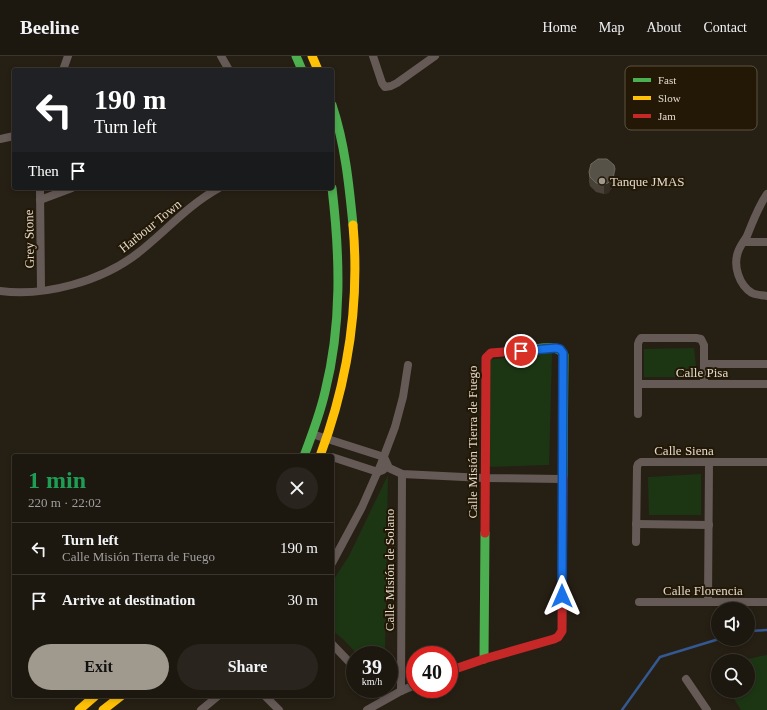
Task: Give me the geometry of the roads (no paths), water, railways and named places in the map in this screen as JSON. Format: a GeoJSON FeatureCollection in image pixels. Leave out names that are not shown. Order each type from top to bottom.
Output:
{"type":"FeatureCollection","features":[{"type":"Feature","properties":{"kind":"street"},"geometry":{"type":"LineString","coordinates":[[64,68],[68,56]]}},
{"type":"Feature","properties":{"kind":"street"},"geometry":{"type":"LineString","coordinates":[[220,56],[228,68]]}},
{"type":"Feature","properties":{"kind":"street"},"geometry":{"type":"LineString","coordinates":[[296,56],[301,68]]}},
{"type":"Feature","properties":{"kind":"street"},"geometry":{"type":"LineString","coordinates":[[312,56],[317,68]]}},
{"type":"Feature","properties":{"kind":"street"},"geometry":{"type":"LineString","coordinates":[[373,56],[382,84],[385,87],[397,84],[435,56]]}},
{"type":"Feature","properties":{"kind":"street"},"geometry":{"type":"LineString","coordinates":[[323,454],[341,390],[350,348],[353,321],[354,233],[345,157],[334,112]]}},
{"type":"Feature","properties":{"kind":"street"},"geometry":{"type":"LineString","coordinates":[[0,139],[12,136]]}},
{"type":"Feature","properties":{"kind":"street","name":"Grey Stone"},"geometry":{"type":"LineString","coordinates":[[40,190],[41,290]]}},
{"type":"Feature","properties":{"kind":"street"},"geometry":{"type":"LineString","coordinates":[[40,200],[67,190]]}},
{"type":"Feature","properties":{"kind":"street","name":"Harbour Town"},"geometry":{"type":"LineString","coordinates":[[0,291],[20,292],[41,290],[72,285],[92,279],[117,267],[138,253],[206,196],[216,190]]}},
{"type":"Feature","properties":{"kind":"street"},"geometry":{"type":"LineString","coordinates":[[305,453],[328,379],[336,330],[339,278],[332,190]]}},
{"type":"Feature","properties":{"kind":"street"},"geometry":{"type":"LineString","coordinates":[[767,194],[758,206],[744,242],[738,252],[736,262],[737,272],[746,289],[753,294],[767,296]]}},
{"type":"Feature","properties":{"kind":"street"},"geometry":{"type":"LineString","coordinates":[[334,204],[354,233]]}},
{"type":"Feature","properties":{"kind":"street"},"geometry":{"type":"LineString","coordinates":[[744,242],[767,242]]}},
{"type":"Feature","properties":{"kind":"street"},"geometry":{"type":"LineString","coordinates":[[638,414],[638,344],[641,338],[701,339],[704,345],[704,384]]}},
{"type":"Feature","properties":{"kind":"street","name":"Calle Misión Tierra de Fuego"},"geometry":{"type":"LineString","coordinates":[[458,668],[554,639],[560,635],[562,631],[564,357],[560,349],[556,348],[491,353],[486,358],[484,478],[484,659]]}},
{"type":"Feature","properties":{"kind":"street","name":"Calle Pisa"},"geometry":{"type":"LineString","coordinates":[[704,364],[767,364]]}},
{"type":"Feature","properties":{"kind":"street"},"geometry":{"type":"LineString","coordinates":[[334,559],[357,518],[384,457],[395,428],[403,397],[408,366]]}},
{"type":"Feature","properties":{"kind":"street","name":"Calle Pisa"},"geometry":{"type":"LineString","coordinates":[[638,384],[767,384]]}},
{"type":"Feature","properties":{"kind":"street"},"geometry":{"type":"LineString","coordinates":[[312,434],[384,457],[389,468],[402,474],[484,478],[562,479]]}},
{"type":"Feature","properties":{"kind":"street"},"geometry":{"type":"LineString","coordinates":[[334,458],[378,472],[389,468]]}},
{"type":"Feature","properties":{"kind":"street","name":"Calle Siena"},"geometry":{"type":"LineString","coordinates":[[636,542],[638,464],[641,462],[767,462]]}},
{"type":"Feature","properties":{"kind":"street"},"geometry":{"type":"LineString","coordinates":[[708,602],[709,462]]}},
{"type":"Feature","properties":{"kind":"street","name":"Calle Misión de Solano"},"geometry":{"type":"LineString","coordinates":[[401,691],[402,474]]}},
{"type":"Feature","properties":{"kind":"street"},"geometry":{"type":"LineString","coordinates":[[636,524],[709,525]]}},
{"type":"Feature","properties":{"kind":"street","name":"Calle Florencia"},"geometry":{"type":"LineString","coordinates":[[639,602],[767,602]]}},
{"type":"Feature","properties":{"kind":"street"},"geometry":{"type":"LineString","coordinates":[[334,646],[346,659]]}},
{"type":"Feature","properties":{"kind":"street"},"geometry":{"type":"LineString","coordinates":[[686,679],[706,710]]}},
{"type":"Feature","properties":{"kind":"street"},"geometry":{"type":"LineString","coordinates":[[367,710],[406,689]]}},
{"type":"Feature","properties":{"kind":"street"},"geometry":{"type":"LineString","coordinates":[[79,710],[93,698]]}},
{"type":"Feature","properties":{"kind":"street"},"geometry":{"type":"LineString","coordinates":[[103,710],[118,698]]}},
{"type":"Feature","properties":{"kind":"street"},"geometry":{"type":"LineString","coordinates":[[201,710],[216,698]]}},
{"type":"Feature","properties":{"kind":"street"},"geometry":{"type":"LineString","coordinates":[[267,698],[279,710]]}},
{"type":"Feature","properties":{"kind":"waterway"},"geometry":{"type":"LineString","coordinates":[[755,631],[767,630]]}},
{"type":"Feature","properties":{"kind":"waterway"},"geometry":{"type":"LineString","coordinates":[[622,710],[660,657],[711,641]]}},
{"type":"Feature","properties":{"kind":"place","name":"Tanque JMAS"},"geometry":{"type":"Point","coordinates":[602,181]}}]}
